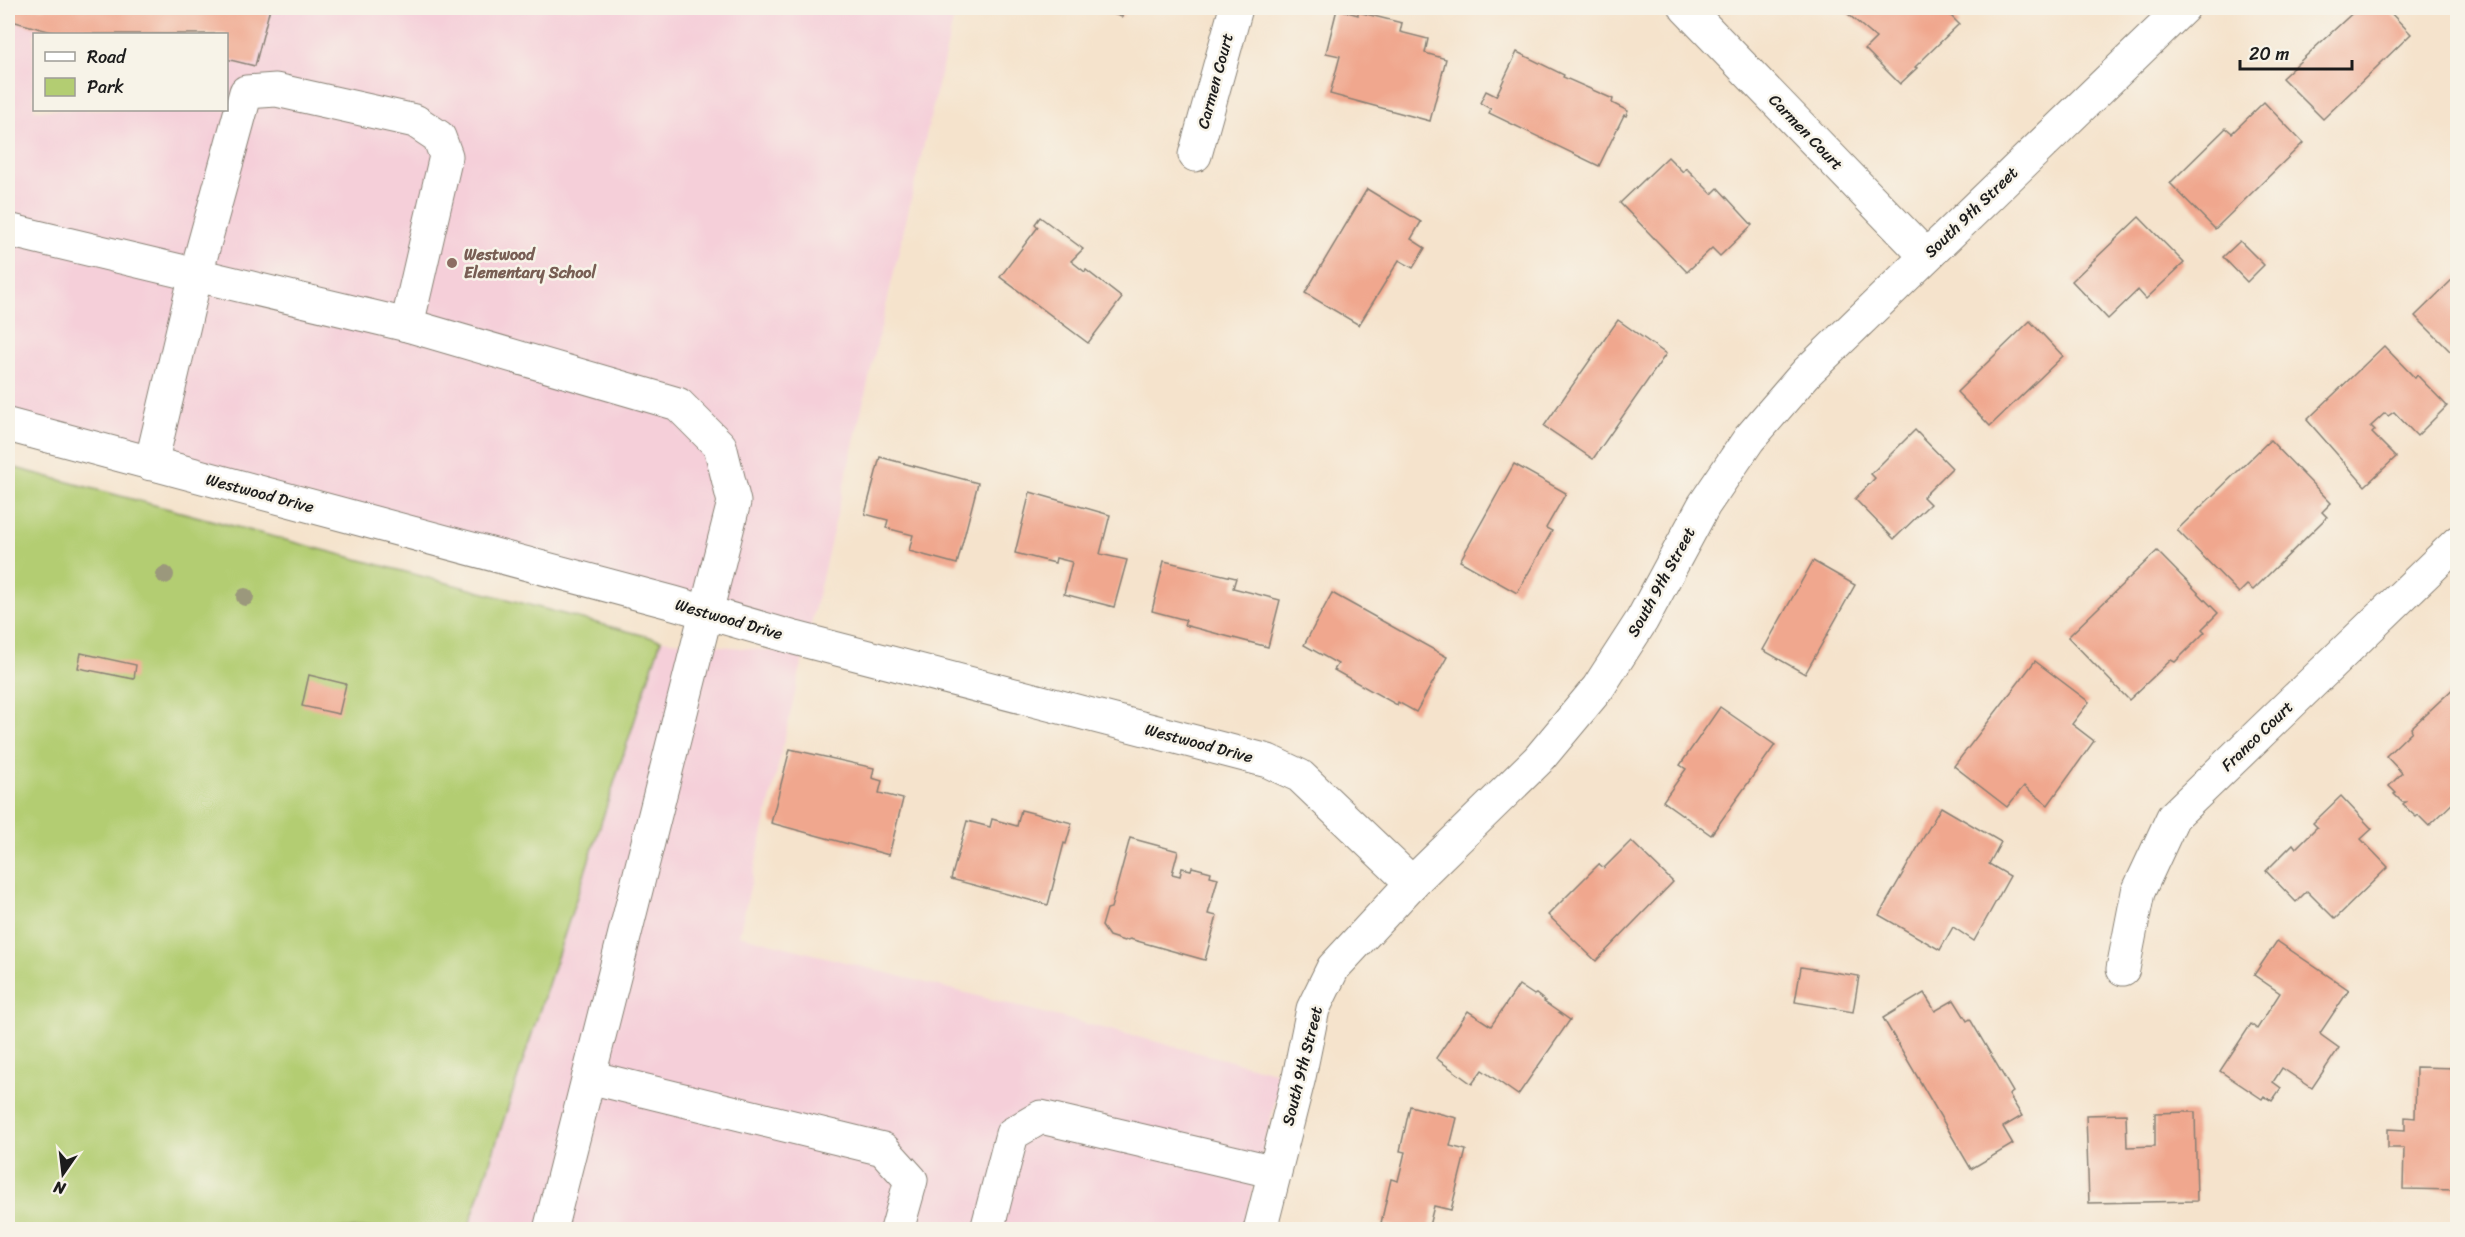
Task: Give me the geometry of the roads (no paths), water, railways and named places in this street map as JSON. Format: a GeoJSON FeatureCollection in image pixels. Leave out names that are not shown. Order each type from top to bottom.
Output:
{"type":"FeatureCollection","features":[{"type":"Feature","properties":{"kind":"street","name":"Carmen Court"},"geometry":{"type":"LineString","coordinates":[[1195,155],[1236,8]]}},
{"type":"Feature","properties":{"kind":"street","name":"Carmen Court"},"geometry":{"type":"LineString","coordinates":[[1686,8],[1926,256]]}},
{"type":"Feature","properties":{"kind":"street","name":"South 9th Street"},"geometry":{"type":"LineString","coordinates":[[1260,1230],[1313,1009],[1333,968],[1412,883],[1538,760],[1598,688],[1642,620],[1704,505],[1749,439],[1807,372],[2183,8]]}},
{"type":"Feature","properties":{"kind":"street"},"geometry":{"type":"LineString","coordinates":[[151,464],[196,274],[246,92],[276,90],[415,122],[439,137],[446,156],[408,325]]}},
{"type":"Feature","properties":{"kind":"street"},"geometry":{"type":"LineString","coordinates":[[8,230],[408,325],[678,404],[720,446],[734,502],[550,1230]]}},
{"type":"Feature","properties":{"kind":"street","name":"Westwood Drive"},"geometry":{"type":"LineString","coordinates":[[8,425],[795,638],[1268,761],[1300,776],[1412,883]]}},
{"type":"Feature","properties":{"kind":"street","name":"Franco Court"},"geometry":{"type":"LineString","coordinates":[[2123,969],[2138,892],[2173,817],[2457,542]]}},
{"type":"Feature","properties":{"kind":"street"},"geometry":{"type":"LineString","coordinates":[[589,1077],[883,1149],[911,1180],[897,1230]]}},
{"type":"Feature","properties":{"kind":"street"},"geometry":{"type":"LineString","coordinates":[[987,1230],[1012,1134],[1041,1117],[1275,1172]]}},
{"type":"Feature","properties":{"kind":"place","name":"Westwood Elementary School"},"geometry":{"type":"Point","coordinates":[452,263]}}]}
